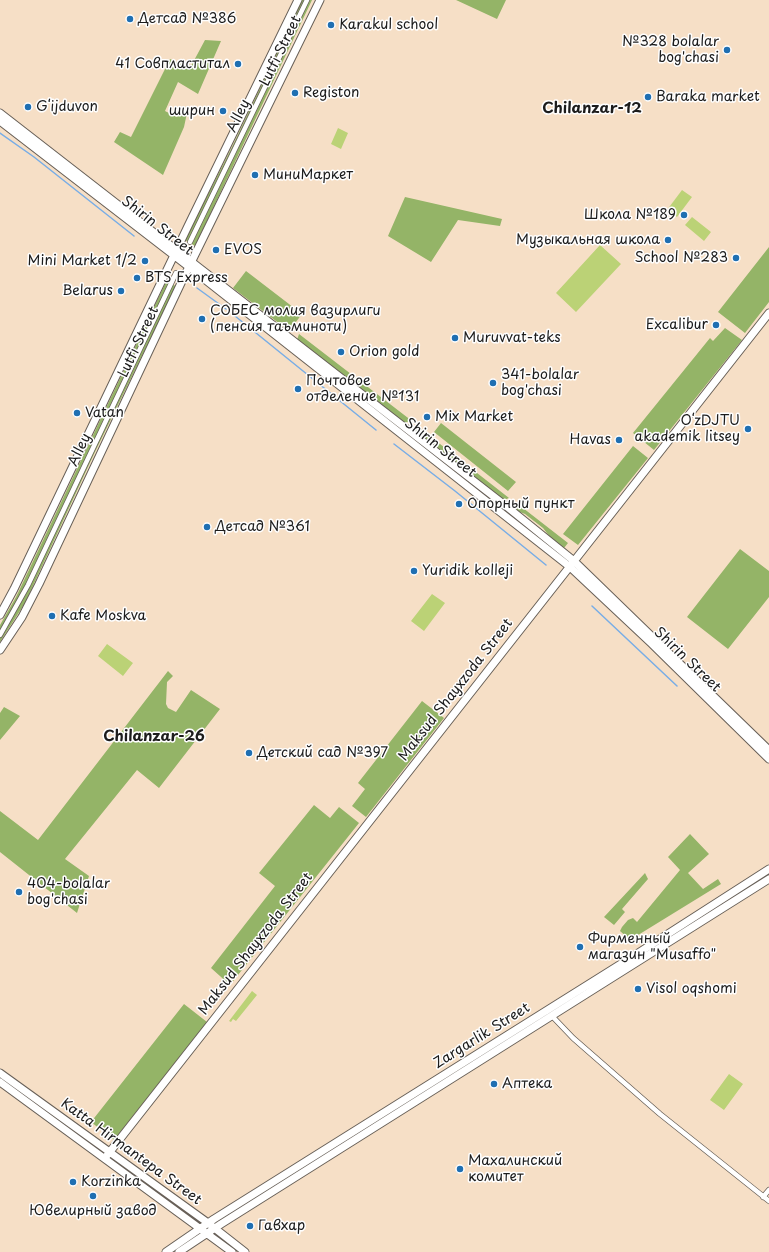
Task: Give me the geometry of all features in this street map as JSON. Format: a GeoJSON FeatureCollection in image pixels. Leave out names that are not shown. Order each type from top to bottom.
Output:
{"type":"FeatureCollection","features":[{"type":"Feature","properties":{"kind":"main road","name":"Lutfi Street"},"geometry":{"type":"LineString","coordinates":[[0,615],[14,589],[298,0]]}},
{"type":"Feature","properties":{"kind":"main road","name":"Lutfi Street"},"geometry":{"type":"LineString","coordinates":[[0,650],[22,618],[39,584],[191,265],[320,0]]}},
{"type":"Feature","properties":{"kind":"main road","name":"Shirin Street"},"geometry":{"type":"LineString","coordinates":[[0,113],[175,253]]}},
{"type":"Feature","properties":{"kind":"main road","name":"Shirin Street"},"geometry":{"type":"LineString","coordinates":[[0,121],[191,265],[398,427],[501,513],[572,564],[769,759]]}},
{"type":"Feature","properties":{"kind":"main road","name":"Maksud Shayxzoda Street"},"geometry":{"type":"LineString","coordinates":[[107,1156],[769,313]]}},
{"type":"Feature","properties":{"kind":"main road","name":"Shirin Street"},"geometry":{"type":"LineString","coordinates":[[405,433],[506,506],[572,564],[769,750]]}},
{"type":"Feature","properties":{"kind":"main road"},"geometry":{"type":"LineString","coordinates":[[501,513],[506,506]]}},
{"type":"Feature","properties":{"kind":"main road","name":"Zargarlik Street"},"geometry":{"type":"LineString","coordinates":[[179,1252],[207,1228],[769,869]]}},
{"type":"Feature","properties":{"kind":"main road","name":"Zargarlik Street"},"geometry":{"type":"LineString","coordinates":[[166,1252],[552,1016],[769,879]]}},
{"type":"Feature","properties":{"kind":"main road","name":"Katta Hirmаntepa Street"},"geometry":{"type":"LineString","coordinates":[[0,1073],[107,1156]]}},
{"type":"Feature","properties":{"kind":"main road","name":"Katta Hirmаntepa Street"},"geometry":{"type":"LineString","coordinates":[[0,1082],[107,1156],[207,1228],[245,1252]]}},
{"type":"Feature","properties":{"kind":"main road","name":"Katta Hirmаntepa Street"},"geometry":{"type":"LineString","coordinates":[[207,1228],[232,1252]]}},
{"type":"Feature","properties":{"kind":"street","name":"Alley"},"geometry":{"type":"LineString","coordinates":[[190,242],[307,0]]}},
{"type":"Feature","properties":{"kind":"street","name":"Alley"},"geometry":{"type":"LineString","coordinates":[[0,635],[28,584],[176,273]]}},
{"type":"Feature","properties":{"kind":"street"},"geometry":{"type":"LineString","coordinates":[[552,1016],[578,1043],[660,1114],[769,1201]]}},
{"type":"Feature","properties":{"kind":"street"},"geometry":{"type":"LineString","coordinates":[[763,1197],[769,1190]]}},
{"type":"Feature","properties":{"kind":"green space"},"geometry":{"type":"Polygon","coordinates":[[[302,0],[312,0],[195,246],[185,240],[231,149],[302,0]]]}},
{"type":"Feature","properties":{"kind":"green space"},"geometry":{"type":"Polygon","coordinates":[[[456,0],[506,0],[497,19],[456,0]]]}},
{"type":"Feature","properties":{"kind":"green space"},"geometry":{"type":"Polygon","coordinates":[[[205,40],[221,41],[198,94],[178,82],[165,111],[177,117],[180,110],[187,113],[184,127],[163,175],[114,142],[120,132],[131,137],[170,59],[190,68],[205,40]]]}},
{"type":"Feature","properties":{"kind":"green space"},"geometry":{"type":"Polygon","coordinates":[[[338,128],[348,133],[341,149],[331,144],[338,128]]]}},
{"type":"Feature","properties":{"kind":"green space"},"geometry":{"type":"Polygon","coordinates":[[[682,190],[692,197],[677,217],[667,210],[682,190]]]}},
{"type":"Feature","properties":{"kind":"green space"},"geometry":{"type":"Polygon","coordinates":[[[405,197],[502,219],[500,226],[458,220],[431,262],[388,236],[405,197]]]}},
{"type":"Feature","properties":{"kind":"green space"},"geometry":{"type":"Polygon","coordinates":[[[692,217],[711,232],[704,241],[685,225],[692,217]]]}},
{"type":"Feature","properties":{"kind":"green space"},"geometry":{"type":"Polygon","coordinates":[[[600,245],[621,264],[576,312],[556,293],[600,245]]]}},
{"type":"Feature","properties":{"kind":"green space"},"geometry":{"type":"Polygon","coordinates":[[[769,247],[769,302],[745,333],[718,312],[769,247]]]}},
{"type":"Feature","properties":{"kind":"green space"},"geometry":{"type":"Polygon","coordinates":[[[246,271],[302,314],[289,331],[233,288],[246,271]]]}},
{"type":"Feature","properties":{"kind":"green space"},"geometry":{"type":"Polygon","coordinates":[[[166,282],[176,286],[94,454],[25,603],[0,642],[0,625],[16,597],[166,282]]]}},
{"type":"Feature","properties":{"kind":"green space"},"geometry":{"type":"Polygon","coordinates":[[[725,328],[742,340],[654,450],[633,433],[710,338],[713,341],[725,328]]]}},
{"type":"Feature","properties":{"kind":"green space"},"geometry":{"type":"Polygon","coordinates":[[[299,334],[412,421],[403,423],[297,340],[299,334]]]}},
{"type":"Feature","properties":{"kind":"green space"},"geometry":{"type":"Polygon","coordinates":[[[441,423],[516,482],[508,491],[434,432],[441,423]]]}},
{"type":"Feature","properties":{"kind":"green space"},"geometry":{"type":"Polygon","coordinates":[[[417,426],[509,498],[504,500],[416,432],[417,426]]]}},
{"type":"Feature","properties":{"kind":"green space"},"geometry":{"type":"Polygon","coordinates":[[[633,446],[648,458],[578,545],[563,534],[633,446]]]}},
{"type":"Feature","properties":{"kind":"green space"},"geometry":{"type":"Polygon","coordinates":[[[514,501],[568,543],[564,548],[550,537],[543,528],[525,514],[512,507],[514,501]]]}},
{"type":"Feature","properties":{"kind":"green space"},"geometry":{"type":"Polygon","coordinates":[[[740,549],[769,571],[769,597],[728,649],[687,617],[740,549]]]}},
{"type":"Feature","properties":{"kind":"green space"},"geometry":{"type":"Polygon","coordinates":[[[432,594],[445,603],[424,631],[411,621],[432,594]]]}},
{"type":"Feature","properties":{"kind":"green space"},"geometry":{"type":"Polygon","coordinates":[[[107,644],[133,663],[123,676],[98,656],[107,644]]]}},
{"type":"Feature","properties":{"kind":"green space"},"geometry":{"type":"Polygon","coordinates":[[[168,671],[173,676],[167,682],[166,704],[168,708],[176,712],[191,690],[220,709],[159,788],[137,770],[65,859],[89,876],[77,913],[0,852],[0,811],[38,840],[168,671]]]}},
{"type":"Feature","properties":{"kind":"green space"},"geometry":{"type":"Polygon","coordinates":[[[422,701],[444,718],[366,817],[352,806],[365,789],[358,783],[422,701]]]}},
{"type":"Feature","properties":{"kind":"green space"},"geometry":{"type":"Polygon","coordinates":[[[4,707],[20,716],[0,740],[0,713],[4,707]]]}},
{"type":"Feature","properties":{"kind":"green space"},"geometry":{"type":"Polygon","coordinates":[[[314,805],[330,818],[339,807],[359,823],[230,985],[211,968],[275,886],[259,873],[314,805]]]}},
{"type":"Feature","properties":{"kind":"green space"},"geometry":{"type":"Polygon","coordinates":[[[690,834],[709,854],[688,873],[703,889],[718,879],[721,884],[630,940],[620,931],[622,927],[628,920],[633,918],[637,922],[680,870],[668,857],[690,834]]]}},
{"type":"Feature","properties":{"kind":"green space"},"geometry":{"type":"Polygon","coordinates":[[[645,873],[648,879],[622,909],[625,912],[614,925],[604,917],[645,873]]]}},
{"type":"Feature","properties":{"kind":"green space"},"geometry":{"type":"Polygon","coordinates":[[[252,991],[257,995],[236,1021],[233,1019],[231,1022],[229,1021],[252,991]]]}},
{"type":"Feature","properties":{"kind":"green space"},"geometry":{"type":"Polygon","coordinates":[[[184,1004],[207,1022],[114,1140],[91,1122],[184,1004]]]}},
{"type":"Feature","properties":{"kind":"green space"},"geometry":{"type":"Polygon","coordinates":[[[729,1074],[743,1084],[724,1110],[710,1100],[729,1074]]]}},
{"type":"Feature","properties":{"kind":"waterway"},"geometry":{"type":"LineString","coordinates":[[0,133],[34,157],[134,236]]}},
{"type":"Feature","properties":{"kind":"waterway"},"geometry":{"type":"LineString","coordinates":[[197,288],[226,309]]}},
{"type":"Feature","properties":{"kind":"waterway"},"geometry":{"type":"LineString","coordinates":[[235,316],[376,430]]}},
{"type":"Feature","properties":{"kind":"waterway"},"geometry":{"type":"LineString","coordinates":[[394,444],[455,491],[546,565]]}},
{"type":"Feature","properties":{"kind":"waterway"},"geometry":{"type":"LineString","coordinates":[[592,606],[677,686]]}},
{"type":"Feature","properties":{"kind":"place","name":"Детсад №386"},"geometry":{"type":"Point","coordinates":[130,19]}},
{"type":"Feature","properties":{"kind":"place","name":"Karakul school"},"geometry":{"type":"Point","coordinates":[331,25]}},
{"type":"Feature","properties":{"kind":"place","name":"№328 bolalar bog'chasi"},"geometry":{"type":"Point","coordinates":[727,50]}},
{"type":"Feature","properties":{"kind":"place","name":"41 Совпластитал"},"geometry":{"type":"Point","coordinates":[238,64]}},
{"type":"Feature","properties":{"kind":"place","name":"Registon"},"geometry":{"type":"Point","coordinates":[295,93]}},
{"type":"Feature","properties":{"kind":"place","name":"Baraka market"},"geometry":{"type":"Point","coordinates":[648,97]}},
{"type":"Feature","properties":{"kind":"place","name":"Gʻijduvon"},"geometry":{"type":"Point","coordinates":[28,107]}},
{"type":"Feature","properties":{"kind":"place","name":"ширин"},"geometry":{"type":"Point","coordinates":[223,111]}},
{"type":"Feature","properties":{"kind":"place","name":"МиниМаркет"},"geometry":{"type":"Point","coordinates":[255,175]}},
{"type":"Feature","properties":{"kind":"place","name":"Школа №189"},"geometry":{"type":"Point","coordinates":[684,215]}},
{"type":"Feature","properties":{"kind":"place","name":"Музыкальная школа"},"geometry":{"type":"Point","coordinates":[668,240]}},
{"type":"Feature","properties":{"kind":"place","name":"EVOS"},"geometry":{"type":"Point","coordinates":[216,250]}},
{"type":"Feature","properties":{"kind":"place","name":"School №283"},"geometry":{"type":"Point","coordinates":[736,258]}},
{"type":"Feature","properties":{"kind":"place","name":"Mini Market 1/2"},"geometry":{"type":"Point","coordinates":[145,261]}},
{"type":"Feature","properties":{"kind":"place","name":"BTS Express"},"geometry":{"type":"Point","coordinates":[137,278]}},
{"type":"Feature","properties":{"kind":"place","name":"Belarus"},"geometry":{"type":"Point","coordinates":[121,291]}},
{"type":"Feature","properties":{"kind":"place","name":"СОБЕС молия вазирлиги (пенсия таъминоти)"},"geometry":{"type":"Point","coordinates":[202,319]}},
{"type":"Feature","properties":{"kind":"place","name":"Excalibur"},"geometry":{"type":"Point","coordinates":[716,325]}},
{"type":"Feature","properties":{"kind":"place","name":"Muruvvat-teks"},"geometry":{"type":"Point","coordinates":[455,338]}},
{"type":"Feature","properties":{"kind":"place","name":"Orion gold"},"geometry":{"type":"Point","coordinates":[341,352]}},
{"type":"Feature","properties":{"kind":"place","name":"341-bolalar bog'chasi"},"geometry":{"type":"Point","coordinates":[493,383]}},
{"type":"Feature","properties":{"kind":"place","name":"Почтовое отделение №131"},"geometry":{"type":"Point","coordinates":[298,389]}},
{"type":"Feature","properties":{"kind":"place","name":"Vatan"},"geometry":{"type":"Point","coordinates":[77,413]}},
{"type":"Feature","properties":{"kind":"place","name":"Mix Market"},"geometry":{"type":"Point","coordinates":[427,417]}},
{"type":"Feature","properties":{"kind":"place","name":"OʻzDJTU akademik litsey"},"geometry":{"type":"Point","coordinates":[748,429]}},
{"type":"Feature","properties":{"kind":"place","name":"Havas"},"geometry":{"type":"Point","coordinates":[619,440]}},
{"type":"Feature","properties":{"kind":"place","name":"Опорный пункт"},"geometry":{"type":"Point","coordinates":[459,504]}},
{"type":"Feature","properties":{"kind":"place","name":"Детсад №361"},"geometry":{"type":"Point","coordinates":[207,527]}},
{"type":"Feature","properties":{"kind":"place","name":"Yuridik kolleji"},"geometry":{"type":"Point","coordinates":[414,571]}},
{"type":"Feature","properties":{"kind":"place","name":"Kafe Moskva"},"geometry":{"type":"Point","coordinates":[52,616]}},
{"type":"Feature","properties":{"kind":"place","name":"Детский сад №397"},"geometry":{"type":"Point","coordinates":[249,753]}},
{"type":"Feature","properties":{"kind":"place","name":"404-bolalar bog'chasi"},"geometry":{"type":"Point","coordinates":[19,892]}},
{"type":"Feature","properties":{"kind":"place","name":"Фирменный магазин \"Musaffo\""},"geometry":{"type":"Point","coordinates":[580,947]}},
{"type":"Feature","properties":{"kind":"place","name":"Visol oqshomi"},"geometry":{"type":"Point","coordinates":[638,989]}},
{"type":"Feature","properties":{"kind":"place","name":"Аптека"},"geometry":{"type":"Point","coordinates":[494,1084]}},
{"type":"Feature","properties":{"kind":"place","name":"Махалинский комитет"},"geometry":{"type":"Point","coordinates":[460,1169]}},
{"type":"Feature","properties":{"kind":"place","name":"Korzinka"},"geometry":{"type":"Point","coordinates":[73,1182]}},
{"type":"Feature","properties":{"kind":"place","name":"Ювелирный завод"},"geometry":{"type":"Point","coordinates":[93,1196]}},
{"type":"Feature","properties":{"kind":"place","name":"Гавхар"},"geometry":{"type":"Point","coordinates":[250,1226]}},
{"type":"Feature","properties":{"kind":"district","name":"Chilanzar-12"},"geometry":{"type":"Point","coordinates":[592,109]}},
{"type":"Feature","properties":{"kind":"district","name":"Chilanzar-26"},"geometry":{"type":"Point","coordinates":[154,737]}}]}
